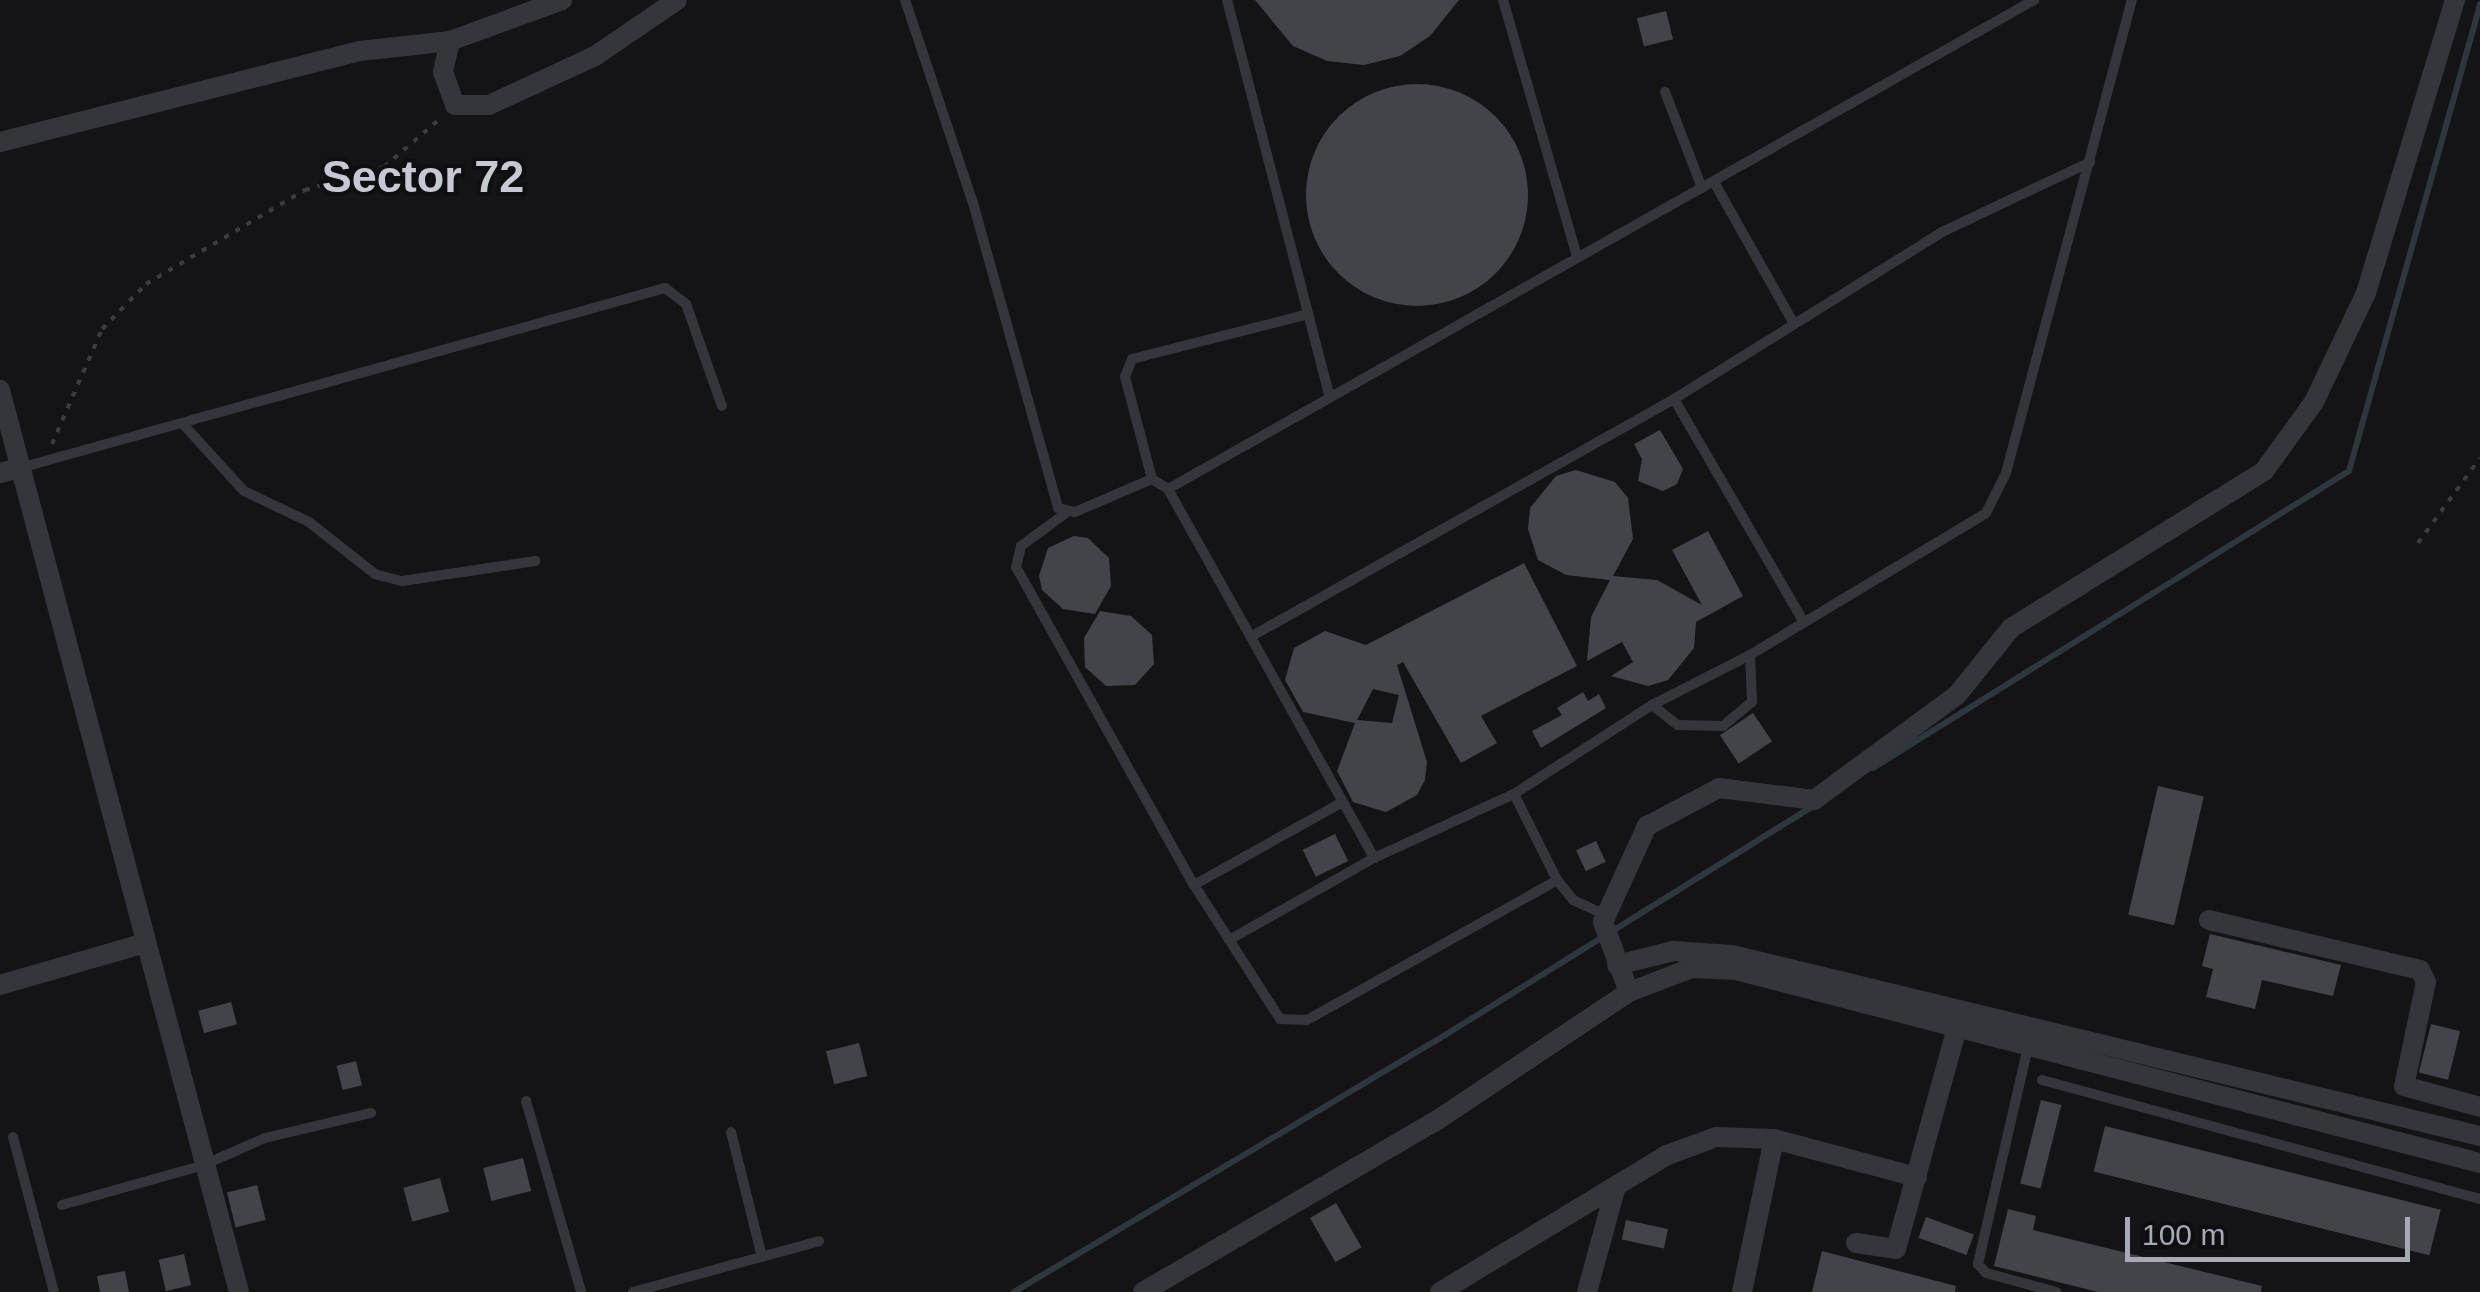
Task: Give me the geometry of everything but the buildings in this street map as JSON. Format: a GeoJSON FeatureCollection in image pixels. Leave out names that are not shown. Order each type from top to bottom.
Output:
{"type":"FeatureCollection","features":[{"type":"Feature","properties":{"kind":"street"},"geometry":{"type":"LineString","coordinates":[[450,41],[443,72],[455,105],[490,105],[595,56],[677,0]]}},
{"type":"Feature","properties":{"kind":"street"},"geometry":{"type":"LineString","coordinates":[[1628,992],[1609,939],[1642,834],[1660,818],[1718,788],[1814,800],[1957,695],[2020,622],[2259,477],[2314,402],[2366,293],[2389,236],[2456,0]]}},
{"type":"Feature","properties":{"kind":"street"},"geometry":{"type":"LineString","coordinates":[[0,142],[360,51],[450,41],[559,1]]}},
{"type":"Feature","properties":{"kind":"street"},"geometry":{"type":"LineString","coordinates":[[0,390],[10,470],[201,1166],[240,1292]]}},
{"type":"Feature","properties":{"kind":"street"},"geometry":{"type":"LineString","coordinates":[[2208,920],[2420,970],[2426,982],[2404,1086],[2480,1107]]}},
{"type":"Feature","properties":{"kind":"street"},"geometry":{"type":"LineString","coordinates":[[1609,939],[1672,951],[1732,955],[2480,1136]]}},
{"type":"Feature","properties":{"kind":"street"},"geometry":{"type":"LineString","coordinates":[[0,985],[142,944]]}},
{"type":"Feature","properties":{"kind":"street"},"geometry":{"type":"LineString","coordinates":[[1151,1290],[1436,1120],[1628,992],[1692,968],[1736,970],[2480,1163]]}},
{"type":"Feature","properties":{"kind":"street"},"geometry":{"type":"LineString","coordinates":[[1856,1243],[1896,1248],[1957,1028]]}},
{"type":"Feature","properties":{"kind":"street"},"geometry":{"type":"LineString","coordinates":[[1440,1292],[1699,1141],[1774,1139],[1917,1176]]}},
{"type":"Feature","properties":{"kind":"street"},"geometry":{"type":"LineString","coordinates":[[1742,1292],[1774,1139]]}},
{"type":"Feature","properties":{"kind":"street"},"geometry":{"type":"LineString","coordinates":[[1588,1292],[1616,1186]]}},
{"type":"Feature","properties":{"kind":"lane"},"geometry":{"type":"LineString","coordinates":[[906,0],[973,202],[1054,500],[1066,513]]}},
{"type":"Feature","properties":{"kind":"lane"},"geometry":{"type":"LineString","coordinates":[[1228,0],[1328,395]]}},
{"type":"Feature","properties":{"kind":"lane"},"geometry":{"type":"LineString","coordinates":[[1503,0],[1576,256]]}},
{"type":"Feature","properties":{"kind":"lane"},"geometry":{"type":"LineString","coordinates":[[1168,489],[1328,395],[2034,0]]}},
{"type":"Feature","properties":{"kind":"lane"},"geometry":{"type":"LineString","coordinates":[[1229,940],[1374,858],[1514,794],[1652,705],[1750,655],[1986,513],[2006,474],[2132,0]]}},
{"type":"Feature","properties":{"kind":"lane"},"geometry":{"type":"LineString","coordinates":[[1665,92],[1702,188]]}},
{"type":"Feature","properties":{"kind":"lane"},"geometry":{"type":"LineString","coordinates":[[1252,636],[1674,399],[1942,232],[2090,162]]}},
{"type":"Feature","properties":{"kind":"lane"},"geometry":{"type":"LineString","coordinates":[[1714,182],[1794,324]]}},
{"type":"Feature","properties":{"kind":"lane"},"geometry":{"type":"LineString","coordinates":[[10,470],[665,288],[686,304],[722,406]]}},
{"type":"Feature","properties":{"kind":"lane"},"geometry":{"type":"LineString","coordinates":[[1308,314],[1132,359],[1125,377],[1152,479],[1168,489],[1374,858]]}},
{"type":"Feature","properties":{"kind":"lane"},"geometry":{"type":"LineString","coordinates":[[1674,399],[1804,622]]}},
{"type":"Feature","properties":{"kind":"lane"},"geometry":{"type":"LineString","coordinates":[[183,424],[244,491],[308,522],[375,574],[402,581],[536,561]]}},
{"type":"Feature","properties":{"kind":"lane"},"geometry":{"type":"LineString","coordinates":[[1152,479],[1066,513],[1021,546],[1016,567],[1194,884],[1280,1019],[1296,1024],[1557,880]]}},
{"type":"Feature","properties":{"kind":"lane"},"geometry":{"type":"LineString","coordinates":[[1652,705],[1678,724],[1724,726],[1752,702],[1750,655]]}},
{"type":"Feature","properties":{"kind":"lane"},"geometry":{"type":"LineString","coordinates":[[1514,794],[1557,880],[1609,939]]}},
{"type":"Feature","properties":{"kind":"lane"},"geometry":{"type":"LineString","coordinates":[[1194,884],[1341,803]]}},
{"type":"Feature","properties":{"kind":"lane"},"geometry":{"type":"LineString","coordinates":[[2028,1046],[1978,1264],[1986,1273],[2056,1292]]}},
{"type":"Feature","properties":{"kind":"lane"},"geometry":{"type":"LineString","coordinates":[[2042,1080],[2480,1198]]}},
{"type":"Feature","properties":{"kind":"lane"},"geometry":{"type":"LineString","coordinates":[[526,1101],[581,1292]]}},
{"type":"Feature","properties":{"kind":"lane"},"geometry":{"type":"LineString","coordinates":[[62,1205],[201,1166],[265,1138],[371,1113]]}},
{"type":"Feature","properties":{"kind":"lane"},"geometry":{"type":"LineString","coordinates":[[731,1132],[762,1256]]}},
{"type":"Feature","properties":{"kind":"lane"},"geometry":{"type":"LineString","coordinates":[[13,1137],[54,1292]]}},
{"type":"Feature","properties":{"kind":"lane"},"geometry":{"type":"LineString","coordinates":[[633,1292],[819,1241]]}},
{"type":"Feature","properties":{"kind":"path"},"geometry":{"type":"LineString","coordinates":[[45,461],[102,330],[146,284],[305,190],[384,167],[455,105]]}},
{"type":"Feature","properties":{"kind":"path"},"geometry":{"type":"LineString","coordinates":[[2418,543],[2480,458]]}},
{"type":"Feature","properties":{"kind":"waterway"},"geometry":{"type":"LineString","coordinates":[[1873,768],[2349,471],[2480,4]]}},
{"type":"Feature","properties":{"kind":"waterway"},"geometry":{"type":"LineString","coordinates":[[1014,1292],[1434,1042],[1812,807]]}},
{"type":"Feature","properties":{"kind":"district","name":"Sector 72"},"geometry":{"type":"Point","coordinates":[423,177]}}]}
